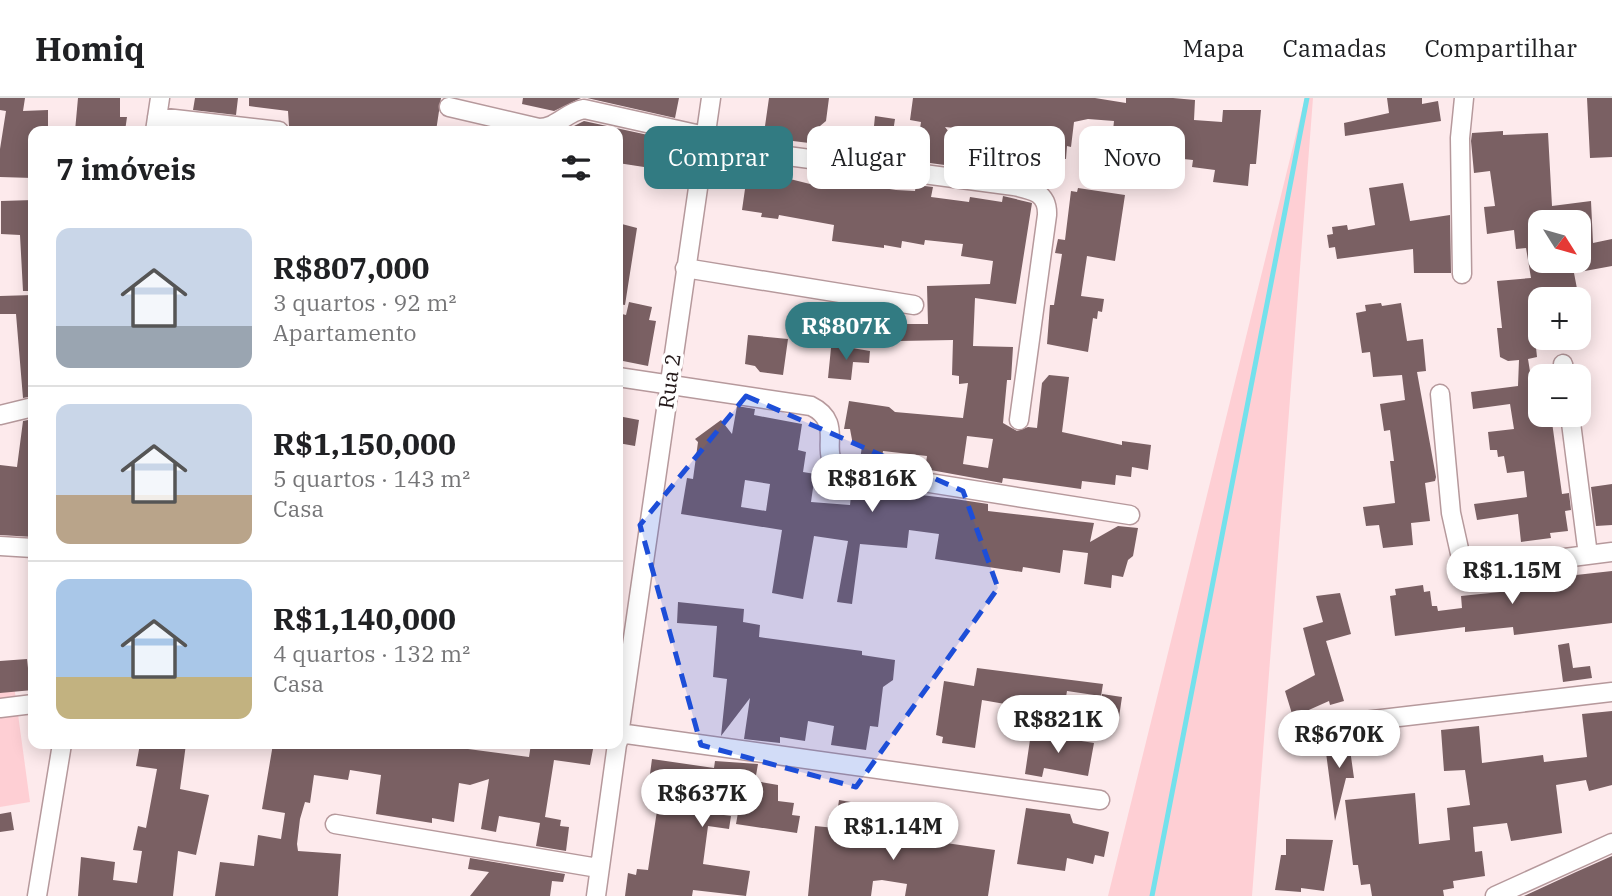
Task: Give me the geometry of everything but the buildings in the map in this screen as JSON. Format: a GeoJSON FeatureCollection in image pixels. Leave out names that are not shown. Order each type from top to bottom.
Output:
{"type":"FeatureCollection","features":[{"type":"Feature","properties":{"kind":"street"},"geometry":{"type":"LineString","coordinates":[[160,98],[156,124],[189,126]]}},
{"type":"Feature","properties":{"kind":"street","name":"Rua 2"},"geometry":{"type":"LineString","coordinates":[[706,126],[711,98]]}},
{"type":"Feature","properties":{"kind":"street"},"geometry":{"type":"LineString","coordinates":[[1462,274],[1460,138],[1464,98]]}},
{"type":"Feature","properties":{"kind":"street"},"geometry":{"type":"LineString","coordinates":[[449,107],[530,126]]}},
{"type":"Feature","properties":{"kind":"street"},"geometry":{"type":"LineString","coordinates":[[553,126],[566,115],[583,109],[647,126]]}},
{"type":"Feature","properties":{"kind":"street"},"geometry":{"type":"LineString","coordinates":[[793,154],[1014,186],[1041,195],[1047,203],[1047,215],[1019,420]]}},
{"type":"Feature","properties":{"kind":"street","name":"Rua 2"},"geometry":{"type":"LineString","coordinates":[[623,663],[697,189]]}},
{"type":"Feature","properties":{"kind":"street"},"geometry":{"type":"LineString","coordinates":[[685,268],[914,305]]}},
{"type":"Feature","properties":{"kind":"street"},"geometry":{"type":"LineString","coordinates":[[623,378],[800,404],[821,411],[830,423],[829,448],[834,464],[842,470],[1130,515]]}},
{"type":"Feature","properties":{"kind":"street"},"geometry":{"type":"LineString","coordinates":[[1440,394],[1451,513],[1461,558],[1469,565],[1486,568],[1612,552]]}},
{"type":"Feature","properties":{"kind":"street"},"geometry":{"type":"LineString","coordinates":[[0,415],[28,408]]}},
{"type":"Feature","properties":{"kind":"street"},"geometry":{"type":"LineString","coordinates":[[1572,427],[1588,555]]}},
{"type":"Feature","properties":{"kind":"street"},"geometry":{"type":"LineString","coordinates":[[0,546],[28,548]]}},
{"type":"Feature","properties":{"kind":"street"},"geometry":{"type":"LineString","coordinates":[[1296,729],[1612,692]]}},
{"type":"Feature","properties":{"kind":"street"},"geometry":{"type":"LineString","coordinates":[[0,708],[28,705]]}},
{"type":"Feature","properties":{"kind":"street"},"geometry":{"type":"LineString","coordinates":[[623,740],[1100,800]]}},
{"type":"Feature","properties":{"kind":"street"},"geometry":{"type":"LineString","coordinates":[[37,896],[61,749]]}},
{"type":"Feature","properties":{"kind":"street","name":"Rua 2"},"geometry":{"type":"LineString","coordinates":[[596,896],[616,749]]}},
{"type":"Feature","properties":{"kind":"street"},"geometry":{"type":"LineString","coordinates":[[335,824],[598,868]]}},
{"type":"Feature","properties":{"kind":"street"},"geometry":{"type":"LineString","coordinates":[[1495,896],[1612,843]]}},
{"type":"Feature","properties":{"kind":"highlighted area"},"geometry":{"type":"Polygon","coordinates":[[[746,396],[963,491],[998,588],[856,787],[701,745],[640,525],[746,396]]]}},
{"type":"Feature","properties":{"kind":"shaded area"},"geometry":{"type":"Polygon","coordinates":[[[1305,98],[1313,98],[1252,896],[1108,896],[1305,98]]]}},
{"type":"Feature","properties":{"kind":"shaded area"},"geometry":{"type":"Polygon","coordinates":[[[14,685],[30,802],[0,807],[0,687],[14,685]]]}},
{"type":"Feature","properties":{"kind":"waterway"},"geometry":{"type":"LineString","coordinates":[[1152,896],[1307,98]]}}]}
